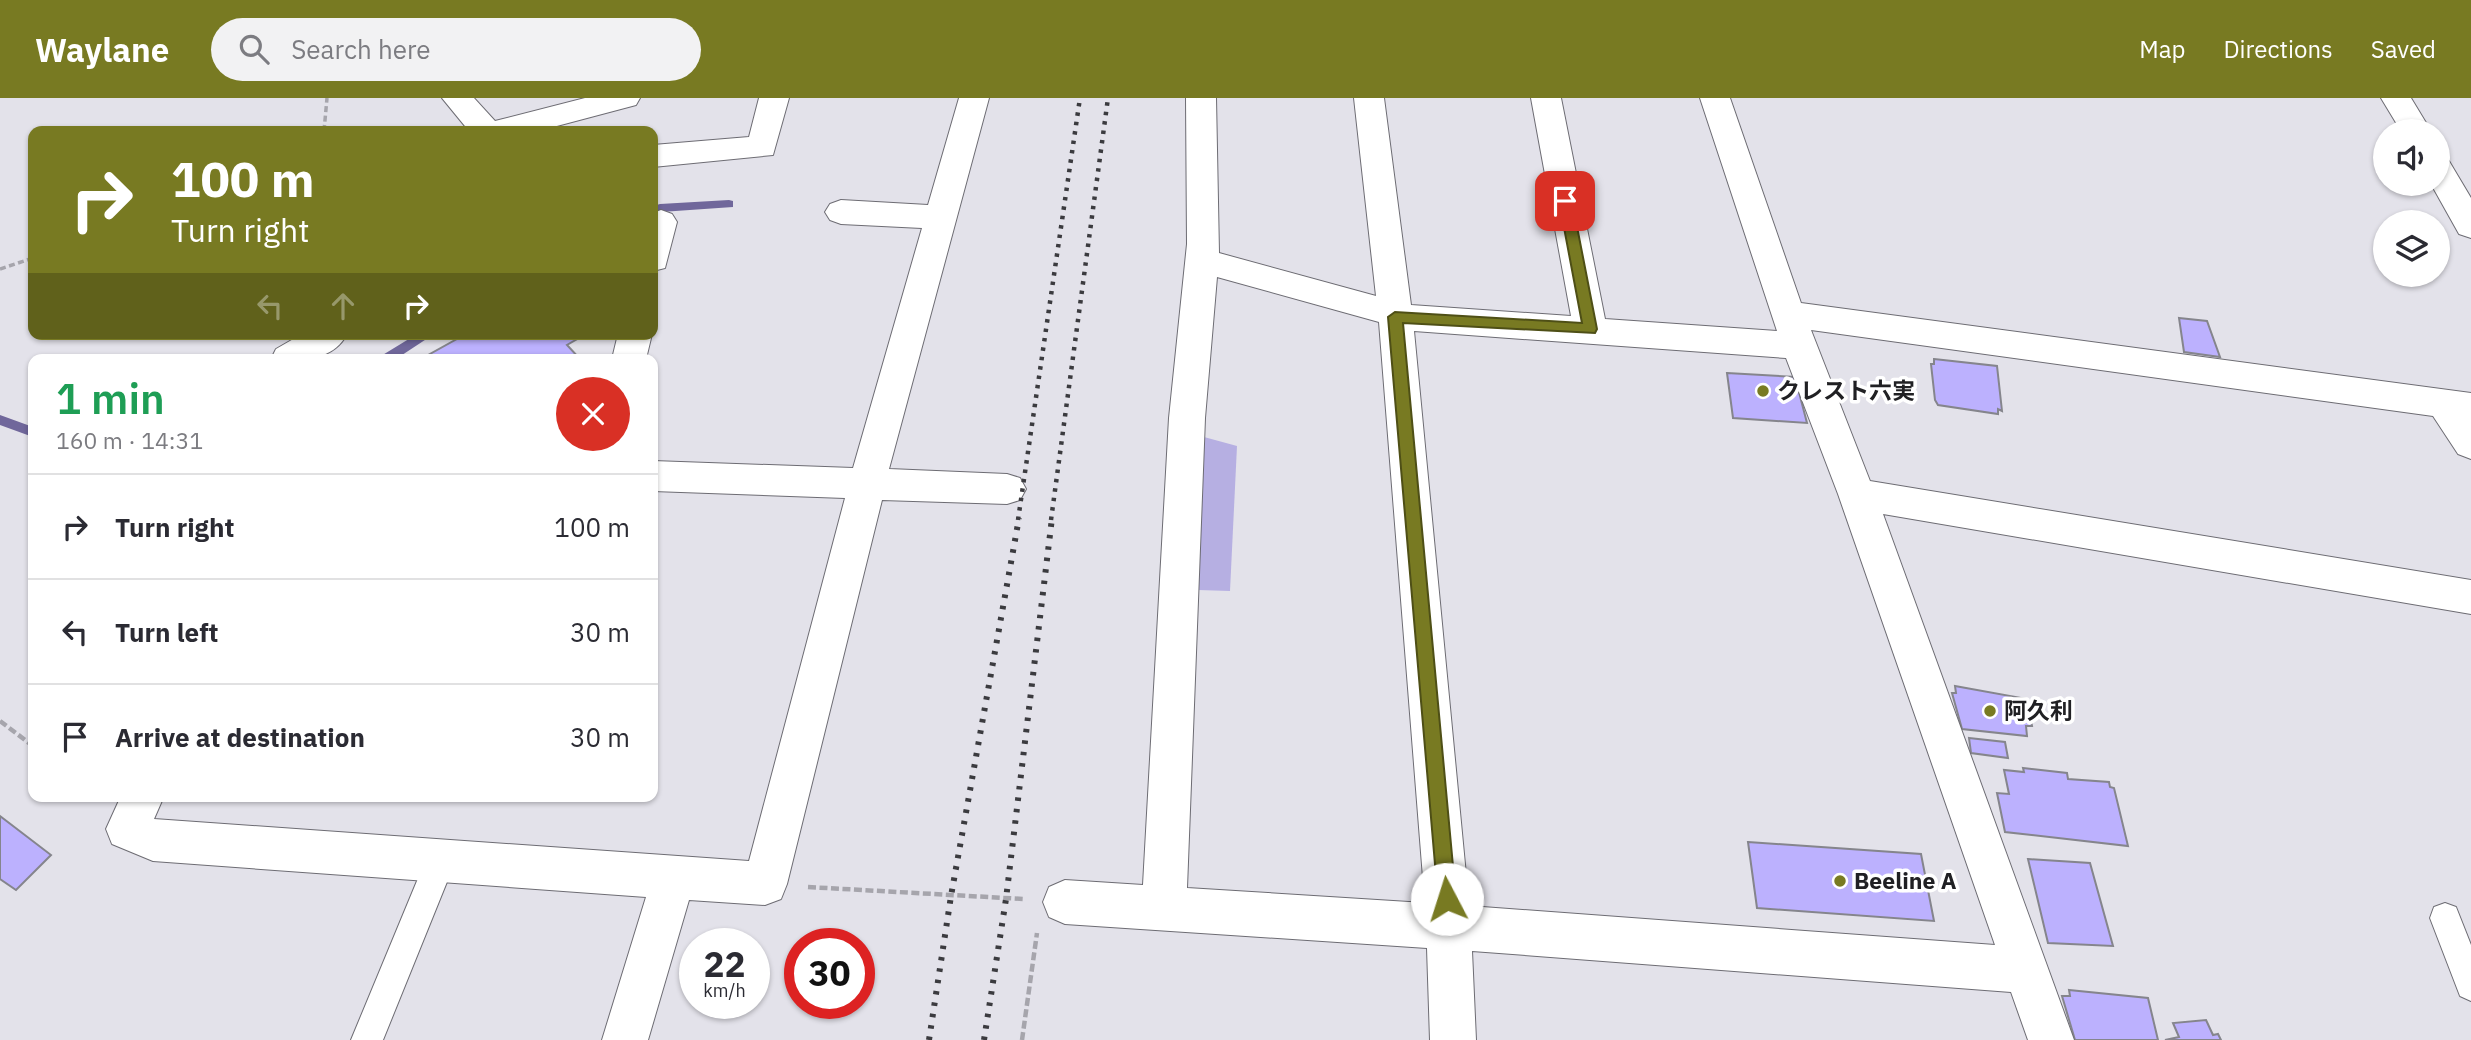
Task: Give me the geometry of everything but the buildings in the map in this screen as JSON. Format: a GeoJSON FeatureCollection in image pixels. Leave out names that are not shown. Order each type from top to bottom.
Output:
{"type":"FeatureCollection","features":[{"type":"Feature","properties":{"kind":"street"},"geometry":{"type":"LineString","coordinates":[[457,98],[482,126]]}},
{"type":"Feature","properties":{"kind":"street"},"geometry":{"type":"LineString","coordinates":[[658,156],[762,147],[774,98]]}},
{"type":"Feature","properties":{"kind":"street"},"geometry":{"type":"LineString","coordinates":[[140,802],[127,829],[153,840],[765,884],[867,484],[974,98]]}},
{"type":"Feature","properties":{"kind":"street"},"geometry":{"type":"LineString","coordinates":[[1164,907],[1187,418],[1201,260],[1201,98]]}},
{"type":"Feature","properties":{"kind":"street"},"geometry":{"type":"LineString","coordinates":[[1369,98],[1395,316],[1449,927],[1453,1040]]}},
{"type":"Feature","properties":{"kind":"street"},"geometry":{"type":"LineString","coordinates":[[1546,98],[1590,329]]}},
{"type":"Feature","properties":{"kind":"street"},"geometry":{"type":"LineString","coordinates":[[1715,98],[1794,330],[1857,494],[2050,1040]]}},
{"type":"Feature","properties":{"kind":"street"},"geometry":{"type":"LineString","coordinates":[[2396,98],[2409,119]]}},
{"type":"Feature","properties":{"kind":"street"},"geometry":{"type":"LineString","coordinates":[[557,124],[616,99]]}},
{"type":"Feature","properties":{"kind":"street"},"geometry":{"type":"LineString","coordinates":[[2450,190],[2471,226]]}},
{"type":"Feature","properties":{"kind":"street"},"geometry":{"type":"LineString","coordinates":[[841,212],[942,218]]}},
{"type":"Feature","properties":{"kind":"street"},"geometry":{"type":"LineString","coordinates":[[658,236],[661,222]]}},
{"type":"Feature","properties":{"kind":"street"},"geometry":{"type":"LineString","coordinates":[[1201,260],[1395,316],[1590,329],[1794,330],[2458,406],[2471,444]]}},
{"type":"Feature","properties":{"kind":"street"},"geometry":{"type":"LineString","coordinates":[[296,354],[320,340]]}},
{"type":"Feature","properties":{"kind":"street"},"geometry":{"type":"LineString","coordinates":[[658,476],[1007,489]]}},
{"type":"Feature","properties":{"kind":"street"},"geometry":{"type":"LineString","coordinates":[[1857,494],[2471,597]]}},
{"type":"Feature","properties":{"kind":"street"},"geometry":{"type":"LineString","coordinates":[[625,1040],[673,879]]}},
{"type":"Feature","properties":{"kind":"street"},"geometry":{"type":"LineString","coordinates":[[1051,918],[1164,907],[2026,971]]}},
{"type":"Feature","properties":{"kind":"lane"},"geometry":{"type":"LineString","coordinates":[[368,1040],[440,862]]}},
{"type":"Feature","properties":{"kind":"lane"},"geometry":{"type":"LineString","coordinates":[[2445,918],[2471,985]]}},
{"type":"Feature","properties":{"kind":"path"},"geometry":{"type":"LineString","coordinates":[[324,126],[327,98]]}},
{"type":"Feature","properties":{"kind":"path"},"geometry":{"type":"LineString","coordinates":[[0,269],[28,260]]}},
{"type":"Feature","properties":{"kind":"path"},"geometry":{"type":"LineString","coordinates":[[0,721],[28,742]]}},
{"type":"Feature","properties":{"kind":"path"},"geometry":{"type":"LineString","coordinates":[[765,884],[1051,918],[1022,1040]]}},
{"type":"Feature","properties":{"kind":"shaded area"},"geometry":{"type":"Polygon","coordinates":[[[1204,437],[1237,446],[1230,591],[1198,590],[1204,437]]]}},
{"type":"Feature","properties":{"kind":"waterway"},"geometry":{"type":"LineString","coordinates":[[658,209],[729,204]]}},
{"type":"Feature","properties":{"kind":"waterway"},"geometry":{"type":"LineString","coordinates":[[394,354],[418,340]]}},
{"type":"Feature","properties":{"kind":"waterway"},"geometry":{"type":"LineString","coordinates":[[0,420],[28,430]]}},
{"type":"Feature","properties":{"kind":"railway"},"geometry":{"type":"LineString","coordinates":[[1018,520],[1080,98]]}},
{"type":"Feature","properties":{"kind":"railway"},"geometry":{"type":"LineString","coordinates":[[1051,520],[1108,98]]}},
{"type":"Feature","properties":{"kind":"railway"},"geometry":{"type":"LineString","coordinates":[[929,1040],[951,896],[1019,518]]}},
{"type":"Feature","properties":{"kind":"railway"},"geometry":{"type":"LineString","coordinates":[[984,1040],[1006,899],[1052,518]]}},
{"type":"Feature","properties":{"kind":"place","name":"クレスト六実"},"geometry":{"type":"Point","coordinates":[1763,391]}},
{"type":"Feature","properties":{"kind":"place","name":"阿久利"},"geometry":{"type":"Point","coordinates":[1990,711]}},
{"type":"Feature","properties":{"kind":"place","name":"Beeline A"},"geometry":{"type":"Point","coordinates":[1840,881]}},
{"type":"Feature","properties":{"kind":"route"},"geometry":{"type":"LineString","coordinates":[[1447,899],[1395,317],[1590,329],[1565,201]]}}]}
